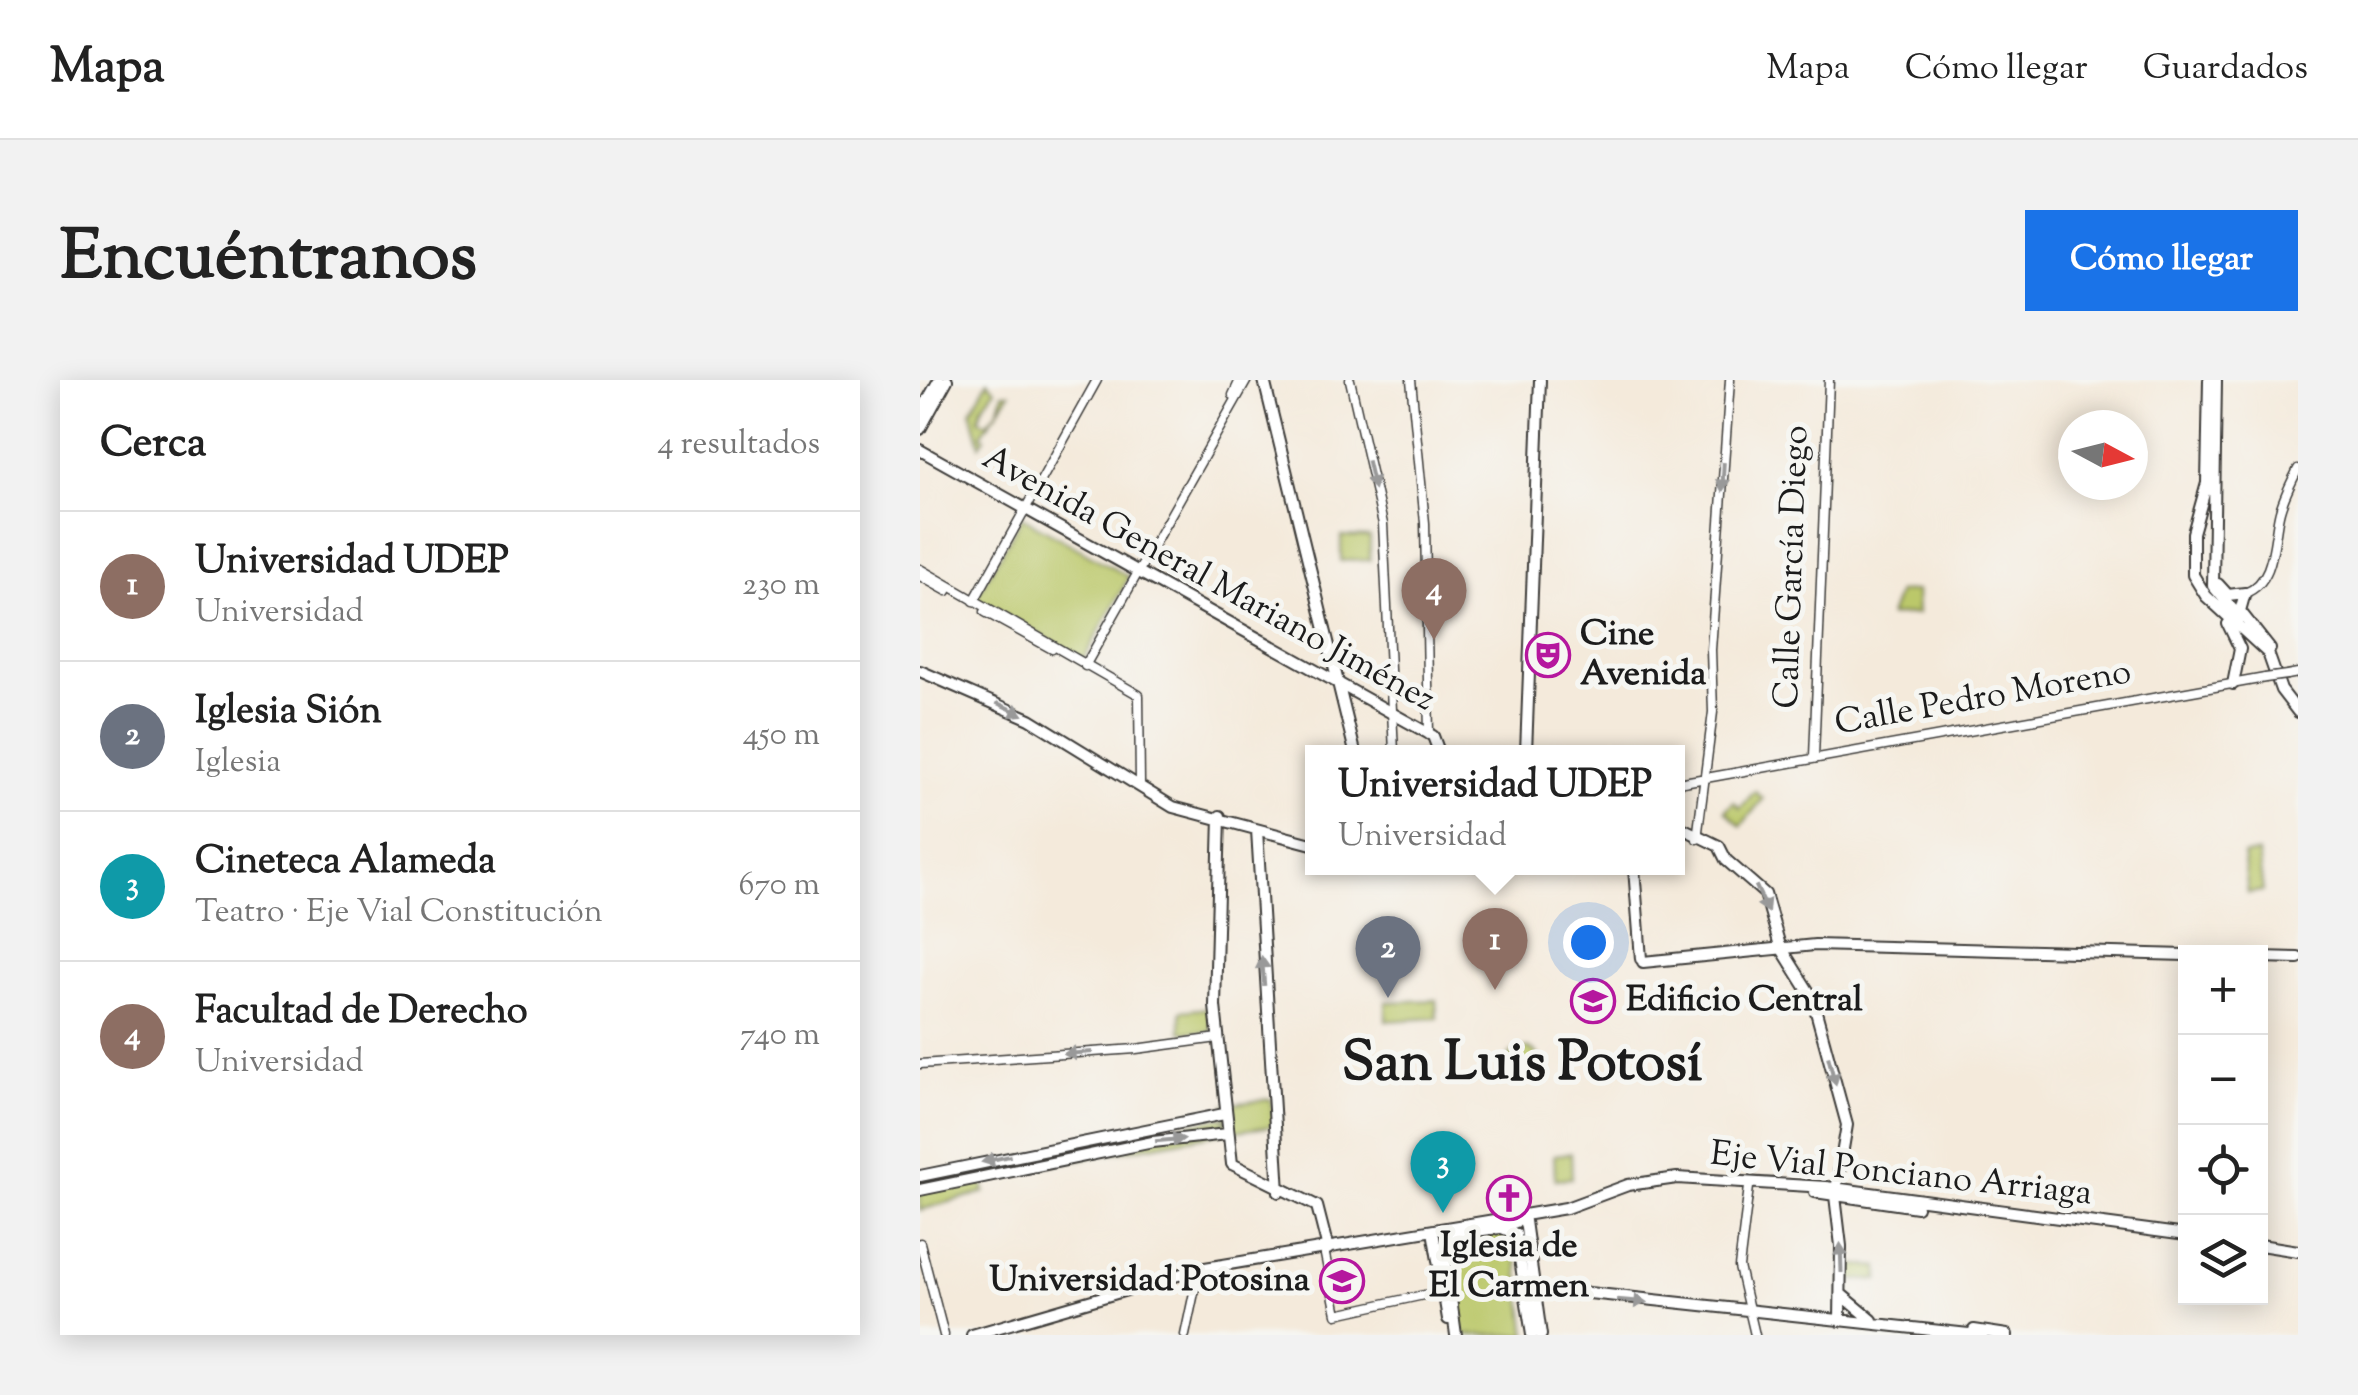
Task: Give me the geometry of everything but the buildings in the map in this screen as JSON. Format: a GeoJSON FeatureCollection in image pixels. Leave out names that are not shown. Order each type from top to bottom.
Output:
{"type":"FeatureCollection","features":[{"type":"Feature","properties":{"kind":"main road"},"geometry":{"type":"LineString","coordinates":[[920,414],[939,380]]}},
{"type":"Feature","properties":{"kind":"main road"},"geometry":{"type":"LineString","coordinates":[[920,428],[947,380]]}},
{"type":"Feature","properties":{"kind":"main road"},"geometry":{"type":"LineString","coordinates":[[1266,380],[1355,745]]}},
{"type":"Feature","properties":{"kind":"main road"},"geometry":{"type":"LineString","coordinates":[[1524,745],[1537,380]]}},
{"type":"Feature","properties":{"kind":"main road"},"geometry":{"type":"LineString","coordinates":[[2212,380],[2208,483],[2193,533],[2193,575],[2240,643],[2233,684]]}},
{"type":"Feature","properties":{"kind":"main road"},"geometry":{"type":"LineString","coordinates":[[2212,380],[2215,592],[2270,649]]}},
{"type":"Feature","properties":{"kind":"main road","name":"Avenida General Mariano Jiménez"},"geometry":{"type":"LineString","coordinates":[[920,452],[1393,718],[1430,735]]}},
{"type":"Feature","properties":{"kind":"main road"},"geometry":{"type":"LineString","coordinates":[[2201,508],[2215,510]]}},
{"type":"Feature","properties":{"kind":"main road"},"geometry":{"type":"LineString","coordinates":[[2193,533],[2206,531],[2214,537],[2220,588],[2228,595],[2245,593],[2240,611],[2270,649],[2284,686],[2298,704]]}},
{"type":"Feature","properties":{"kind":"main road"},"geometry":{"type":"LineString","coordinates":[[2216,607],[2268,653],[2281,690],[2298,712]]}},
{"type":"Feature","properties":{"kind":"main road"},"geometry":{"type":"LineString","coordinates":[[920,671],[1030,719],[1173,806],[1305,842]]}},
{"type":"Feature","properties":{"kind":"main road"},"geometry":{"type":"LineString","coordinates":[[1430,735],[1435,745]]}},
{"type":"Feature","properties":{"kind":"main road"},"geometry":{"type":"LineString","coordinates":[[1220,816],[1214,970],[1224,1114],[1232,1164],[1294,1196],[1320,1217],[1326,1249]]}},
{"type":"Feature","properties":{"kind":"main road"},"geometry":{"type":"LineString","coordinates":[[1256,830],[1262,964],[1278,1148],[1294,1196]]}},
{"type":"Feature","properties":{"kind":"main road"},"geometry":{"type":"LineString","coordinates":[[1685,833],[1725,856],[1765,894],[1777,948],[1812,997],[1847,1125],[1836,1192],[1840,1321]]}},
{"type":"Feature","properties":{"kind":"main road"},"geometry":{"type":"LineString","coordinates":[[1635,875],[1642,960],[1777,948],[2178,957]]}},
{"type":"Feature","properties":{"kind":"main road"},"geometry":{"type":"LineString","coordinates":[[2268,959],[2298,960]]}},
{"type":"Feature","properties":{"kind":"main road"},"geometry":{"type":"LineString","coordinates":[[920,1176],[1224,1114]]}},
{"type":"Feature","properties":{"kind":"main road"},"geometry":{"type":"LineString","coordinates":[[920,1190],[1153,1142],[1227,1134]]}},
{"type":"Feature","properties":{"kind":"main road","name":"Eje Vial Ponciano Arriaga"},"geometry":{"type":"LineString","coordinates":[[1556,1213],[1628,1185],[1677,1178],[1836,1192],[2178,1236]]}},
{"type":"Feature","properties":{"kind":"main road","name":"Eje Vial Ponciano Arriaga"},"geometry":{"type":"LineString","coordinates":[[1556,1213],[1664,1184],[1836,1192]]}},
{"type":"Feature","properties":{"kind":"main road"},"geometry":{"type":"LineString","coordinates":[[972,1335],[1200,1268],[1556,1213]]}},
{"type":"Feature","properties":{"kind":"main road"},"geometry":{"type":"LineString","coordinates":[[1505,1226],[1524,1216]]}},
{"type":"Feature","properties":{"kind":"main road"},"geometry":{"type":"LineString","coordinates":[[1524,1216],[1542,1335]]}},
{"type":"Feature","properties":{"kind":"main road"},"geometry":{"type":"LineString","coordinates":[[1453,1335],[1447,1295],[1446,1240],[1459,1234],[1523,1225],[1529,1249]]}},
{"type":"Feature","properties":{"kind":"main road"},"geometry":{"type":"LineString","coordinates":[[1505,1226],[1516,1234],[1532,1335]]}},
{"type":"Feature","properties":{"kind":"main road"},"geometry":{"type":"LineString","coordinates":[[1435,1231],[1459,1234]]}},
{"type":"Feature","properties":{"kind":"main road"},"geometry":{"type":"LineString","coordinates":[[1435,1231],[1438,1264],[1447,1295]]}},
{"type":"Feature","properties":{"kind":"main road"},"geometry":{"type":"LineString","coordinates":[[2268,1249],[2298,1253]]}},
{"type":"Feature","properties":{"kind":"main road"},"geometry":{"type":"LineString","coordinates":[[1536,1295],[1561,1290],[1978,1335]]}},
{"type":"Feature","properties":{"kind":"main road"},"geometry":{"type":"LineString","coordinates":[[1842,1295],[1865,1318],[2007,1335]]}},
{"type":"Feature","properties":{"kind":"street"},"geometry":{"type":"LineString","coordinates":[[971,601],[1095,380]]}},
{"type":"Feature","properties":{"kind":"street"},"geometry":{"type":"LineString","coordinates":[[1086,665],[1243,380]]}},
{"type":"Feature","properties":{"kind":"street"},"geometry":{"type":"LineString","coordinates":[[1350,380],[1382,524],[1394,745]]}},
{"type":"Feature","properties":{"kind":"street"},"geometry":{"type":"LineString","coordinates":[[1411,380],[1425,523],[1430,735]]}},
{"type":"Feature","properties":{"kind":"street"},"geometry":{"type":"LineString","coordinates":[[1698,837],[1702,778],[1713,712],[1710,650],[1730,380]]}},
{"type":"Feature","properties":{"kind":"street","name":"Calle García Diego"},"geometry":{"type":"LineString","coordinates":[[1814,757],[1829,380]]}},
{"type":"Feature","properties":{"kind":"street"},"geometry":{"type":"LineString","coordinates":[[2245,593],[2260,586],[2268,570],[2278,516],[2298,469]]}},
{"type":"Feature","properties":{"kind":"street"},"geometry":{"type":"LineString","coordinates":[[920,572],[1139,695],[1140,784]]}},
{"type":"Feature","properties":{"kind":"street","name":"Calle Pedro Moreno"},"geometry":{"type":"LineString","coordinates":[[1685,782],[2298,673]]}},
{"type":"Feature","properties":{"kind":"street"},"geometry":{"type":"LineString","coordinates":[[920,1064],[1136,1050],[1218,1038]]}},
{"type":"Feature","properties":{"kind":"street"},"geometry":{"type":"LineString","coordinates":[[1749,1188],[1740,1267],[1755,1335]]}},
{"type":"Feature","properties":{"kind":"street"},"geometry":{"type":"LineString","coordinates":[[920,1243],[944,1335]]}},
{"type":"Feature","properties":{"kind":"street"},"geometry":{"type":"LineString","coordinates":[[1326,1249],[1339,1313],[1447,1295]]}},
{"type":"Feature","properties":{"kind":"street"},"geometry":{"type":"LineString","coordinates":[[1184,1335],[1200,1268]]}},
{"type":"Feature","properties":{"kind":"green space"},"geometry":{"type":"Polygon","coordinates":[[[988,381],[995,390],[982,407],[979,419],[986,423],[995,415],[981,435],[985,438],[980,445],[971,411],[988,381]]]}},
{"type":"Feature","properties":{"kind":"green space"},"geometry":{"type":"Polygon","coordinates":[[[1022,517],[1129,577],[1084,659],[975,599],[1022,517]]]}},
{"type":"Feature","properties":{"kind":"green space"},"geometry":{"type":"Polygon","coordinates":[[[1341,536],[1370,537],[1370,560],[1341,561],[1341,536]]]}},
{"type":"Feature","properties":{"kind":"green space"},"geometry":{"type":"Polygon","coordinates":[[[1916,591],[1917,614],[1889,616],[1898,592],[1916,591]]]}},
{"type":"Feature","properties":{"kind":"green space"},"geometry":{"type":"Polygon","coordinates":[[[1755,791],[1763,799],[1741,826],[1725,810],[1734,802],[1740,808],[1755,791]]]}},
{"type":"Feature","properties":{"kind":"green space"},"geometry":{"type":"Polygon","coordinates":[[[2258,853],[2263,891],[2248,893],[2243,855],[2258,853]]]}},
{"type":"Feature","properties":{"kind":"green space"},"geometry":{"type":"Polygon","coordinates":[[[1436,1000],[1437,1018],[1386,1021],[1386,1002],[1436,1000]]]}},
{"type":"Feature","properties":{"kind":"green space"},"geometry":{"type":"Polygon","coordinates":[[[1209,1008],[1211,1032],[1181,1032],[1181,1011],[1209,1008]]]}},
{"type":"Feature","properties":{"kind":"green space"},"geometry":{"type":"Polygon","coordinates":[[[1524,1048],[1536,1053],[1541,1065],[1536,1077],[1524,1082],[1512,1077],[1507,1065],[1512,1053],[1524,1048]]]}},
{"type":"Feature","properties":{"kind":"green space"},"geometry":{"type":"Polygon","coordinates":[[[1271,1099],[1274,1126],[1229,1132],[1225,1105],[1271,1099]]]}},
{"type":"Feature","properties":{"kind":"green space"},"geometry":{"type":"Polygon","coordinates":[[[1224,1117],[1226,1132],[982,1177],[985,1192],[920,1210],[920,1178],[1224,1117]]]}},
{"type":"Feature","properties":{"kind":"green space"},"geometry":{"type":"Polygon","coordinates":[[[1571,1153],[1572,1178],[1555,1179],[1554,1155],[1571,1153]]]}},
{"type":"Feature","properties":{"kind":"green space"},"geometry":{"type":"Polygon","coordinates":[[[1508,1231],[1515,1243],[1527,1335],[1461,1335],[1447,1241],[1508,1231]]]}},
{"type":"Feature","properties":{"kind":"green space"},"geometry":{"type":"Polygon","coordinates":[[[1847,1264],[1879,1267],[1879,1280],[1846,1280],[1847,1264]]]}},
{"type":"Feature","properties":{"kind":"place","name":"Facultad de Derecho"},"geometry":{"type":"Point","coordinates":[1434,640]}},
{"type":"Feature","properties":{"kind":"place","name":"Cine Avenida"},"geometry":{"type":"Point","coordinates":[1548,655]}},
{"type":"Feature","properties":{"kind":"place","name":"Universidad UDEP"},"geometry":{"type":"Point","coordinates":[1495,990]}},
{"type":"Feature","properties":{"kind":"place","name":"Iglesia Sión"},"geometry":{"type":"Point","coordinates":[1388,998]}},
{"type":"Feature","properties":{"kind":"place","name":"Edificio Central"},"geometry":{"type":"Point","coordinates":[1593,1001]}},
{"type":"Feature","properties":{"kind":"place","name":"Iglesia de El Carmen"},"geometry":{"type":"Point","coordinates":[1509,1198]}},
{"type":"Feature","properties":{"kind":"place","name":"Cineteca Alameda"},"geometry":{"type":"Point","coordinates":[1443,1213]}},
{"type":"Feature","properties":{"kind":"place","name":"Universidad Potosina"},"geometry":{"type":"Point","coordinates":[1342,1281]}},
{"type":"Feature","properties":{"kind":"district","name":"San Luis Potosí"},"geometry":{"type":"Point","coordinates":[1522,1065]}}]}
